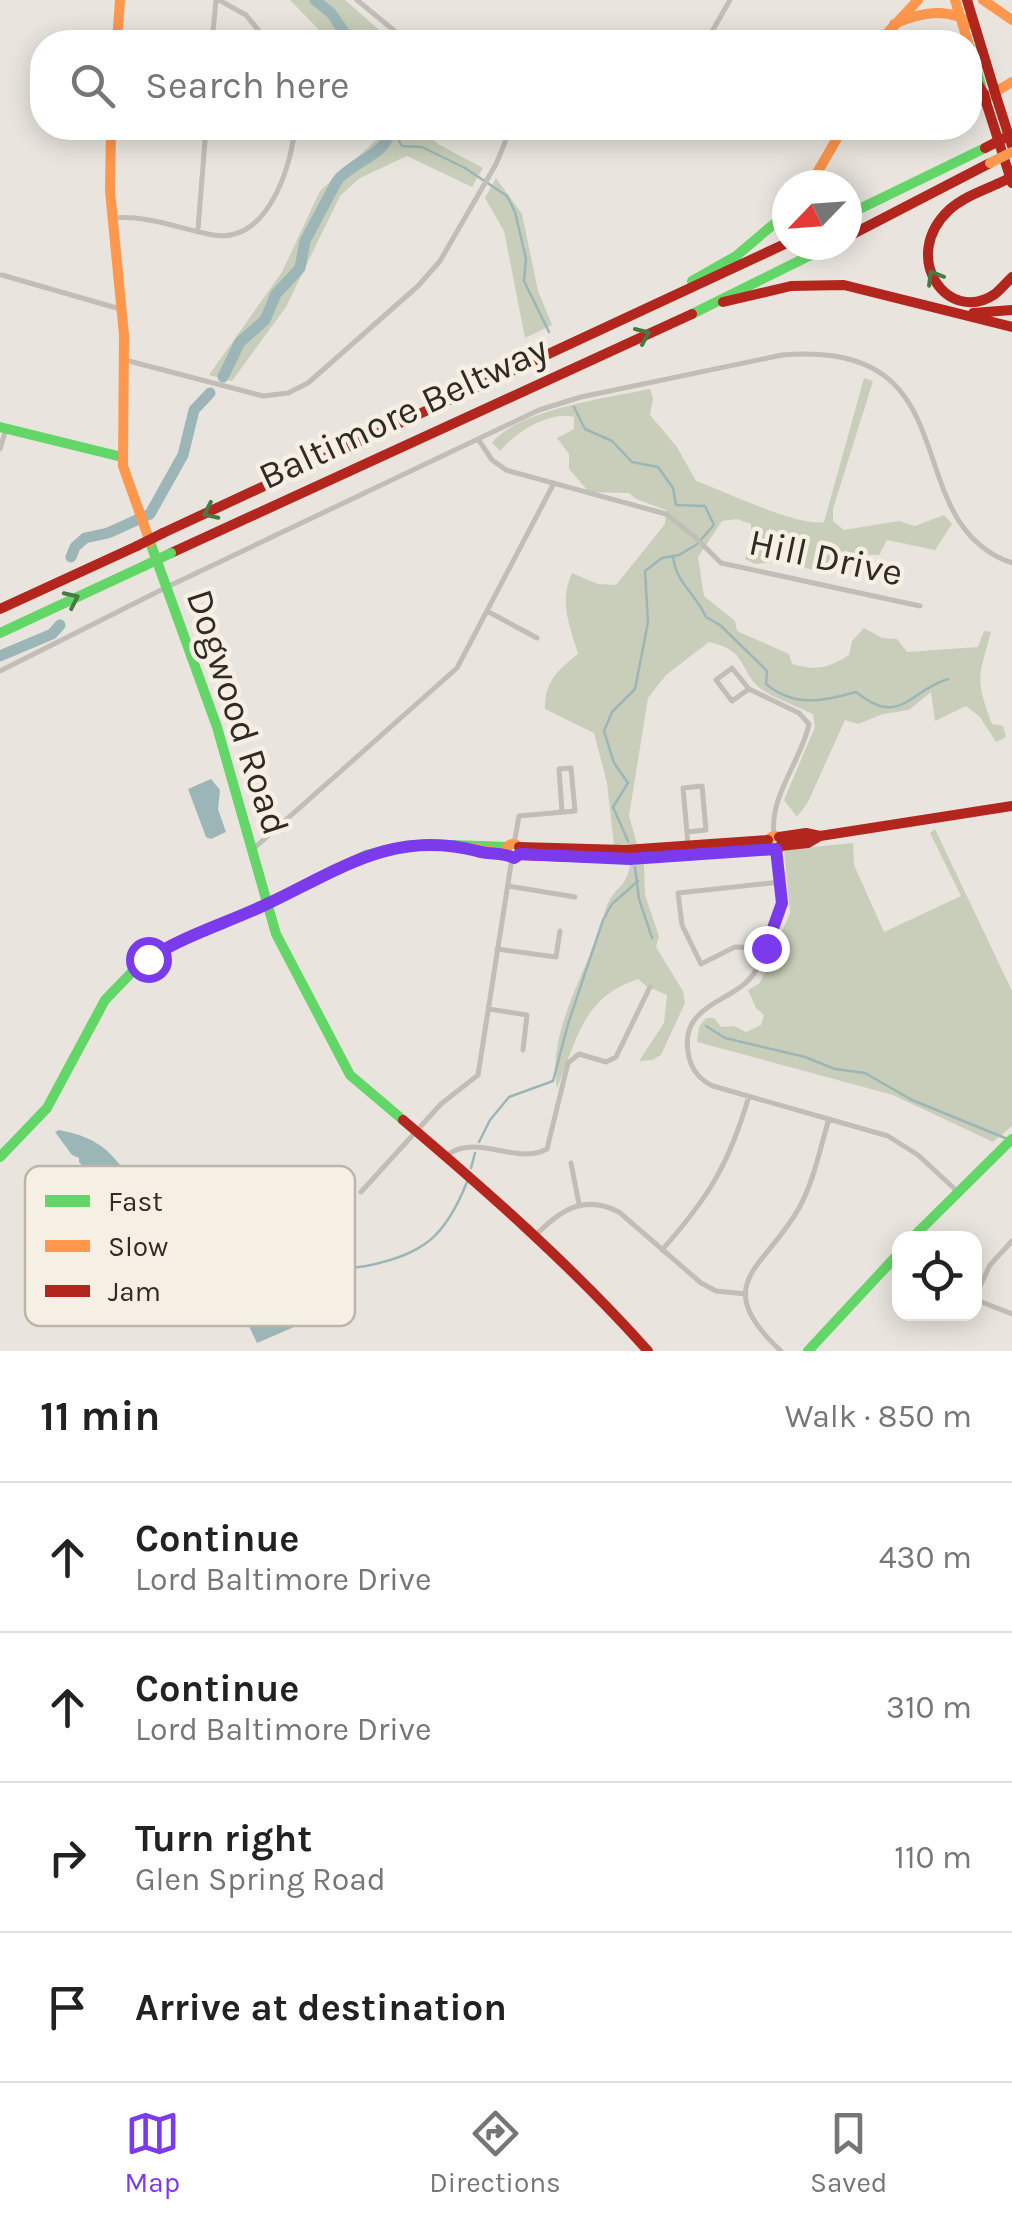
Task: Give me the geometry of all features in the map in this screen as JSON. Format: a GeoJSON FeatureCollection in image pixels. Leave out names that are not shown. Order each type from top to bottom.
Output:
{"type":"FeatureCollection","features":[{"type":"Feature","properties":{"kind":"main road"},"geometry":{"type":"LineString","coordinates":[[118,30],[120,0]]}},
{"type":"Feature","properties":{"kind":"main road"},"geometry":{"type":"LineString","coordinates":[[889,30],[918,0]]}},
{"type":"Feature","properties":{"kind":"main road"},"geometry":{"type":"LineString","coordinates":[[955,0],[965,30]]}},
{"type":"Feature","properties":{"kind":"main road"},"geometry":{"type":"LineString","coordinates":[[967,0],[976,30]]}},
{"type":"Feature","properties":{"kind":"main road"},"geometry":{"type":"LineString","coordinates":[[983,0],[1012,20]]}},
{"type":"Feature","properties":{"kind":"main road"},"geometry":{"type":"LineString","coordinates":[[894,24],[919,14],[960,14],[975,26]]}},
{"type":"Feature","properties":{"kind":"main road"},"geometry":{"type":"LineString","coordinates":[[982,58],[1012,180],[967,198],[942,218],[930,234],[925,260],[934,282],[958,300],[992,296],[1012,277]]}},
{"type":"Feature","properties":{"kind":"main road"},"geometry":{"type":"LineString","coordinates":[[862,229],[1012,149],[982,76]]}},
{"type":"Feature","properties":{"kind":"main road"},"geometry":{"type":"LineString","coordinates":[[982,100],[1012,82]]}},
{"type":"Feature","properties":{"kind":"main road"},"geometry":{"type":"LineString","coordinates":[[982,85],[990,95]]}},
{"type":"Feature","properties":{"kind":"main road"},"geometry":{"type":"LineString","coordinates":[[862,208],[1012,134]]}},
{"type":"Feature","properties":{"kind":"main road","name":"Dogwood Road"},"geometry":{"type":"LineString","coordinates":[[110,140],[112,218],[125,360],[122,456],[218,727],[266,905],[285,953],[350,1075],[446,1156],[615,1314],[648,1351]]}},
{"type":"Feature","properties":{"kind":"main road"},"geometry":{"type":"LineString","coordinates":[[819,170],[836,140]]}},
{"type":"Feature","properties":{"kind":"main road"},"geometry":{"type":"LineString","coordinates":[[647,308],[736,256],[772,226]]}},
{"type":"Feature","properties":{"kind":"main road","name":"Baltimore Beltway"},"geometry":{"type":"LineString","coordinates":[[0,609],[772,250]]}},
{"type":"Feature","properties":{"kind":"main road","name":"Baltimore Beltway"},"geometry":{"type":"LineString","coordinates":[[0,633],[800,260]]}},
{"type":"Feature","properties":{"kind":"main road"},"geometry":{"type":"LineString","coordinates":[[710,305],[777,288],[826,284],[861,288],[1012,327]]}},
{"type":"Feature","properties":{"kind":"main road"},"geometry":{"type":"LineString","coordinates":[[955,312],[1012,310]]}},
{"type":"Feature","properties":{"kind":"main road"},"geometry":{"type":"LineString","coordinates":[[3,428],[122,456]]}},
{"type":"Feature","properties":{"kind":"main road"},"geometry":{"type":"LineString","coordinates":[[0,1157],[47,1108],[94,1016],[119,984],[165,948],[266,905],[349,862],[384,850],[425,844],[466,847],[479,852],[808,843],[820,836],[1012,806]]}},
{"type":"Feature","properties":{"kind":"main road"},"geometry":{"type":"LineString","coordinates":[[513,851],[630,859],[774,843]]}},
{"type":"Feature","properties":{"kind":"main road"},"geometry":{"type":"LineString","coordinates":[[919,1231],[1008,1142]]}},
{"type":"Feature","properties":{"kind":"main road"},"geometry":{"type":"LineString","coordinates":[[808,1351],[892,1263]]}},
{"type":"Feature","properties":{"kind":"street"},"geometry":{"type":"LineString","coordinates":[[214,30],[218,0],[246,15],[258,30]]}},
{"type":"Feature","properties":{"kind":"street"},"geometry":{"type":"LineString","coordinates":[[357,0],[393,30]]}},
{"type":"Feature","properties":{"kind":"street"},"geometry":{"type":"LineString","coordinates":[[713,30],[730,0]]}},
{"type":"Feature","properties":{"kind":"street"},"geometry":{"type":"LineString","coordinates":[[198,230],[205,140]]}},
{"type":"Feature","properties":{"kind":"street"},"geometry":{"type":"LineString","coordinates":[[112,218],[162,221],[226,235],[244,230],[260,217],[285,172],[292,140]]}},
{"type":"Feature","properties":{"kind":"street"},"geometry":{"type":"LineString","coordinates":[[125,360],[245,393],[276,395],[297,390],[314,380],[429,274],[485,185],[505,140]]}},
{"type":"Feature","properties":{"kind":"street"},"geometry":{"type":"LineString","coordinates":[[2,275],[123,310]]}},
{"type":"Feature","properties":{"kind":"street"},"geometry":{"type":"LineString","coordinates":[[0,672],[166,586],[559,403],[782,354],[851,360],[878,370],[904,392],[917,414],[964,529],[982,548],[1012,563]]}},
{"type":"Feature","properties":{"kind":"street"},"geometry":{"type":"LineString","coordinates":[[0,448],[3,428]]}},
{"type":"Feature","properties":{"kind":"street"},"geometry":{"type":"LineString","coordinates":[[252,850],[450,676],[487,611],[553,485],[500,468],[478,439]]}},
{"type":"Feature","properties":{"kind":"street","name":"Hill Drive"},"geometry":{"type":"LineString","coordinates":[[553,485],[666,514],[720,563],[920,606]]}},
{"type":"Feature","properties":{"kind":"street"},"geometry":{"type":"LineString","coordinates":[[487,611],[537,638]]}},
{"type":"Feature","properties":{"kind":"street"},"geometry":{"type":"LineString","coordinates":[[748,689],[732,701],[716,680],[732,668],[748,689],[799,713],[809,724],[772,822],[781,910],[747,982],[700,1013],[688,1040],[690,1060],[700,1077],[713,1086],[876,1131],[898,1142],[957,1191]]}},
{"type":"Feature","properties":{"kind":"street"},"geometry":{"type":"LineString","coordinates":[[361,1192],[447,1098],[478,1074],[520,816],[575,811],[572,768],[558,770],[562,812]]}},
{"type":"Feature","properties":{"kind":"street"},"geometry":{"type":"LineString","coordinates":[[686,832],[706,830],[702,786],[682,788],[686,832],[688,847]]}},
{"type":"Feature","properties":{"kind":"street"},"geometry":{"type":"LineString","coordinates":[[766,948],[735,947],[701,964],[682,925],[678,892],[780,882]]}},
{"type":"Feature","properties":{"kind":"street"},"geometry":{"type":"LineString","coordinates":[[508,886],[576,897]]}},
{"type":"Feature","properties":{"kind":"street"},"geometry":{"type":"LineString","coordinates":[[498,949],[556,957],[560,931]]}},
{"type":"Feature","properties":{"kind":"street"},"geometry":{"type":"LineString","coordinates":[[446,1156],[467,1147],[531,1154],[547,1149],[568,1064],[579,1054],[606,1062],[616,1057],[650,987]]}},
{"type":"Feature","properties":{"kind":"street"},"geometry":{"type":"LineString","coordinates":[[488,1009],[528,1015],[522,1050]]}},
{"type":"Feature","properties":{"kind":"street"},"geometry":{"type":"LineString","coordinates":[[662,1250],[710,1191],[749,1096]]}},
{"type":"Feature","properties":{"kind":"street"},"geometry":{"type":"LineString","coordinates":[[781,1351],[755,1326],[746,1294],[752,1267],[794,1218],[804,1198],[830,1118]]}},
{"type":"Feature","properties":{"kind":"street"},"geometry":{"type":"LineString","coordinates":[[570,1163],[579,1204]]}},
{"type":"Feature","properties":{"kind":"street"},"geometry":{"type":"LineString","coordinates":[[534,1238],[558,1213],[579,1204],[602,1205],[619,1212],[710,1288],[746,1294]]}},
{"type":"Feature","properties":{"kind":"street"},"geometry":{"type":"LineString","coordinates":[[982,1282],[990,1265],[1012,1241]]}},
{"type":"Feature","properties":{"kind":"street"},"geometry":{"type":"LineString","coordinates":[[982,1302],[1012,1314]]}},
{"type":"Feature","properties":{"kind":"green space"},"geometry":{"type":"Polygon","coordinates":[[[290,0],[345,0],[379,30],[319,30],[290,0]]]}},
{"type":"Feature","properties":{"kind":"green space"},"geometry":{"type":"Polygon","coordinates":[[[434,140],[483,168],[472,187],[407,156],[360,178],[340,196],[286,307],[232,381],[209,375],[282,272],[320,191],[374,142],[434,140]]]}},
{"type":"Feature","properties":{"kind":"green space"},"geometry":{"type":"Polygon","coordinates":[[[496,178],[522,214],[538,291],[552,325],[525,338],[504,231],[485,198],[496,178]]]}},
{"type":"Feature","properties":{"kind":"green space"},"geometry":{"type":"Polygon","coordinates":[[[864,378],[873,381],[833,509],[833,521],[844,530],[899,521],[915,526],[944,515],[952,524],[935,550],[887,540],[879,555],[831,555],[829,575],[784,561],[755,564],[745,559],[751,545],[751,524],[737,519],[722,521],[698,557],[704,596],[735,621],[737,631],[789,654],[792,664],[815,668],[849,655],[852,641],[864,628],[882,638],[897,639],[907,652],[978,647],[984,631],[991,632],[981,670],[981,687],[992,724],[1003,726],[1006,737],[996,742],[980,717],[966,706],[935,721],[931,692],[909,710],[883,714],[858,724],[845,720],[808,802],[797,817],[784,800],[815,727],[813,714],[761,689],[731,650],[709,642],[666,675],[648,698],[629,816],[637,844],[614,845],[607,783],[594,733],[545,709],[547,691],[554,677],[578,654],[566,603],[572,573],[598,584],[616,585],[665,524],[666,510],[629,493],[589,492],[569,469],[569,454],[557,438],[574,429],[574,417],[555,417],[534,425],[500,451],[492,443],[504,432],[542,414],[650,389],[650,415],[677,447],[696,481],[779,514],[824,522],[864,378]]]}},
{"type":"Feature","properties":{"kind":"green space"},"geometry":{"type":"Polygon","coordinates":[[[935,829],[1012,991],[1012,1126],[993,1142],[893,1095],[697,1042],[699,1027],[706,1018],[714,1018],[721,1027],[734,1026],[746,1032],[761,1025],[764,1015],[748,990],[760,983],[790,913],[784,850],[853,843],[854,865],[884,932],[961,896],[930,833],[935,829]]]}},
{"type":"Feature","properties":{"kind":"green space"},"geometry":{"type":"Polygon","coordinates":[[[644,864],[645,895],[659,936],[656,947],[683,991],[685,1003],[661,1055],[639,1061],[664,1023],[667,995],[638,979],[620,987],[593,1008],[584,1022],[557,1088],[555,1069],[561,1031],[608,903],[626,878],[630,865],[644,864]]]}},
{"type":"Feature","properties":{"kind":"water"},"geometry":{"type":"Polygon","coordinates":[[[211,779],[220,790],[218,809],[226,832],[211,839],[206,837],[188,789],[211,779]]]}},
{"type":"Feature","properties":{"kind":"water"},"geometry":{"type":"Polygon","coordinates":[[[55,1132],[88,1138],[121,1166],[83,1166],[55,1132]]]}},
{"type":"Feature","properties":{"kind":"water"},"geometry":{"type":"Polygon","coordinates":[[[249,1326],[296,1326],[257,1343],[249,1326]]]}},
{"type":"Feature","properties":{"kind":"waterway"},"geometry":{"type":"LineString","coordinates":[[315,0],[343,30]]}},
{"type":"Feature","properties":{"kind":"waterway"},"geometry":{"type":"LineString","coordinates":[[223,377],[240,342],[265,320],[276,294],[300,268],[305,241],[337,181],[386,140]]}},
{"type":"Feature","properties":{"kind":"waterway"},"geometry":{"type":"LineString","coordinates":[[399,140],[402,146],[422,147],[465,168],[507,196],[515,212],[526,259],[524,281],[549,332]]}},
{"type":"Feature","properties":{"kind":"waterway"},"geometry":{"type":"LineString","coordinates":[[71,557],[85,538],[108,533],[150,514],[183,455],[194,410],[210,393]]}},
{"type":"Feature","properties":{"kind":"waterway"},"geometry":{"type":"LineString","coordinates":[[574,407],[585,429],[612,441],[632,462],[658,467],[673,488],[676,505],[705,506],[714,525],[696,545],[679,555],[662,558],[645,571],[648,622],[635,689],[612,712],[604,731],[614,763],[628,783],[613,807],[628,841]]}},
{"type":"Feature","properties":{"kind":"waterway"},"geometry":{"type":"LineString","coordinates":[[673,556],[678,574],[706,617],[720,625],[767,671],[766,684],[788,697],[820,700],[856,692],[871,702],[894,707],[948,679]]}},
{"type":"Feature","properties":{"kind":"waterway"},"geometry":{"type":"LineString","coordinates":[[0,656],[52,634],[60,625]]}},
{"type":"Feature","properties":{"kind":"waterway"},"geometry":{"type":"LineString","coordinates":[[635,867],[639,899],[652,938]]}},
{"type":"Feature","properties":{"kind":"waterway"},"geometry":{"type":"LineString","coordinates":[[479,1142],[490,1120],[509,1097],[553,1081],[603,920],[612,904],[638,881]]}},
{"type":"Feature","properties":{"kind":"waterway"},"geometry":{"type":"LineString","coordinates":[[706,1026],[725,1038],[805,1057],[835,1069],[865,1073],[912,1100],[1010,1140]]}},
{"type":"Feature","properties":{"kind":"waterway"},"geometry":{"type":"LineString","coordinates":[[471,1168],[475,1153]]}},
{"type":"Feature","properties":{"kind":"waterway"},"geometry":{"type":"LineString","coordinates":[[355,1268],[403,1256],[430,1240],[450,1217],[467,1182]]}},
{"type":"Feature","properties":{"kind":"traffic: fast"},"geometry":{"type":"LineString","coordinates":[[862,208],[985,148]]}},
{"type":"Feature","properties":{"kind":"traffic: fast"},"geometry":{"type":"LineString","coordinates":[[692,281],[736,256],[772,226]]}},
{"type":"Feature","properties":{"kind":"traffic: fast"},"geometry":{"type":"LineString","coordinates":[[692,314],[801,260]]}},
{"type":"Feature","properties":{"kind":"traffic: fast"},"geometry":{"type":"LineString","coordinates":[[0,427],[122,457]]}},
{"type":"Feature","properties":{"kind":"traffic: fast"},"geometry":{"type":"LineString","coordinates":[[150,542],[217,727],[276,934],[350,1075],[403,1120]]}},
{"type":"Feature","properties":{"kind":"traffic: fast"},"geometry":{"type":"LineString","coordinates":[[144,566],[171,553]]}},
{"type":"Feature","properties":{"kind":"traffic: fast"},"geometry":{"type":"LineString","coordinates":[[0,633],[144,566]]}},
{"type":"Feature","properties":{"kind":"traffic: fast"},"geometry":{"type":"LineString","coordinates":[[0,1157],[47,1108],[105,1000],[134,970],[165,948],[266,905],[366,855],[425,844],[508,847]]}},
{"type":"Feature","properties":{"kind":"traffic: fast"},"geometry":{"type":"LineString","coordinates":[[919,1231],[1012,1139]]}},
{"type":"Feature","properties":{"kind":"traffic: fast"},"geometry":{"type":"LineString","coordinates":[[808,1351],[892,1261]]}},
{"type":"Feature","properties":{"kind":"traffic: slow"},"geometry":{"type":"LineString","coordinates":[[118,30],[120,0]]}},
{"type":"Feature","properties":{"kind":"traffic: slow"},"geometry":{"type":"LineString","coordinates":[[890,30],[918,0]]}},
{"type":"Feature","properties":{"kind":"traffic: slow"},"geometry":{"type":"LineString","coordinates":[[955,0],[964,30]]}},
{"type":"Feature","properties":{"kind":"traffic: slow"},"geometry":{"type":"LineString","coordinates":[[983,0],[1012,20]]}},
{"type":"Feature","properties":{"kind":"traffic: slow"},"geometry":{"type":"LineString","coordinates":[[894,24],[915,16],[946,13],[975,26]]}},
{"type":"Feature","properties":{"kind":"traffic: slow"},"geometry":{"type":"LineString","coordinates":[[982,100],[1012,82]]}},
{"type":"Feature","properties":{"kind":"traffic: slow"},"geometry":{"type":"LineString","coordinates":[[111,140],[110,191],[124,335],[123,466],[150,542]]}},
{"type":"Feature","properties":{"kind":"traffic: slow"},"geometry":{"type":"LineString","coordinates":[[819,170],[836,140]]}},
{"type":"Feature","properties":{"kind":"traffic: slow"},"geometry":{"type":"LineString","coordinates":[[990,163],[1012,152]]}},
{"type":"Feature","properties":{"kind":"traffic: slow"},"geometry":{"type":"LineString","coordinates":[[775,836],[782,843],[775,850],[768,843],[775,836]]}},
{"type":"Feature","properties":{"kind":"traffic: slow"},"geometry":{"type":"LineString","coordinates":[[513,844],[520,851],[513,858],[506,851],[513,844]]}},
{"type":"Feature","properties":{"kind":"traffic: slow"},"geometry":{"type":"LineString","coordinates":[[470,848],[507,854]]}},
{"type":"Feature","properties":{"kind":"traffic: jam"},"geometry":{"type":"LineString","coordinates":[[967,0],[976,30]]}},
{"type":"Feature","properties":{"kind":"traffic: jam"},"geometry":{"type":"LineString","coordinates":[[982,49],[994,89]]}},
{"type":"Feature","properties":{"kind":"traffic: jam"},"geometry":{"type":"LineString","coordinates":[[994,89],[996,96]]}},
{"type":"Feature","properties":{"kind":"traffic: jam"},"geometry":{"type":"LineString","coordinates":[[984,94],[986,102]]}},
{"type":"Feature","properties":{"kind":"traffic: jam"},"geometry":{"type":"LineString","coordinates":[[996,96],[1012,146]]}},
{"type":"Feature","properties":{"kind":"traffic: jam"},"geometry":{"type":"LineString","coordinates":[[986,102],[1012,183]]}},
{"type":"Feature","properties":{"kind":"traffic: jam"},"geometry":{"type":"LineString","coordinates":[[985,148],[1012,134]]}},
{"type":"Feature","properties":{"kind":"traffic: jam"},"geometry":{"type":"LineString","coordinates":[[862,229],[990,163]]}},
{"type":"Feature","properties":{"kind":"traffic: jam"},"geometry":{"type":"LineString","coordinates":[[997,184],[1012,177]]}},
{"type":"Feature","properties":{"kind":"traffic: jam"},"geometry":{"type":"LineString","coordinates":[[997,184],[949,210],[935,228],[928,247],[929,266],[936,282],[961,301],[977,302],[995,294],[1012,277]]}},
{"type":"Feature","properties":{"kind":"traffic: jam"},"geometry":{"type":"LineString","coordinates":[[163,533],[772,250]]}},
{"type":"Feature","properties":{"kind":"traffic: jam"},"geometry":{"type":"LineString","coordinates":[[723,302],[791,286],[844,285],[1012,327]]}},
{"type":"Feature","properties":{"kind":"traffic: jam"},"geometry":{"type":"LineString","coordinates":[[973,313],[1012,310]]}},
{"type":"Feature","properties":{"kind":"traffic: jam"},"geometry":{"type":"LineString","coordinates":[[171,553],[692,314]]}},
{"type":"Feature","properties":{"kind":"traffic: jam"},"geometry":{"type":"LineString","coordinates":[[137,546],[163,533]]}},
{"type":"Feature","properties":{"kind":"traffic: jam"},"geometry":{"type":"LineString","coordinates":[[0,609],[137,546]]}},
{"type":"Feature","properties":{"kind":"traffic: jam"},"geometry":{"type":"LineString","coordinates":[[780,846],[808,843],[820,836],[1012,806]]}},
{"type":"Feature","properties":{"kind":"traffic: jam"},"geometry":{"type":"LineString","coordinates":[[779,837],[806,833],[820,836]]}},
{"type":"Feature","properties":{"kind":"traffic: jam"},"geometry":{"type":"LineString","coordinates":[[519,847],[625,850],[768,840]]}},
{"type":"Feature","properties":{"kind":"traffic: jam"},"geometry":{"type":"LineString","coordinates":[[519,855],[630,859],[770,848]]}},
{"type":"Feature","properties":{"kind":"traffic: jam"},"geometry":{"type":"LineString","coordinates":[[403,1120],[529,1231],[648,1351]]}},
{"type":"Feature","properties":{"kind":"route"},"geometry":{"type":"LineString","coordinates":[[148,959],[349,862],[425,844],[466,847],[514,858],[520,854],[630,859],[776,849],[782,903],[766,948]]}}]}
